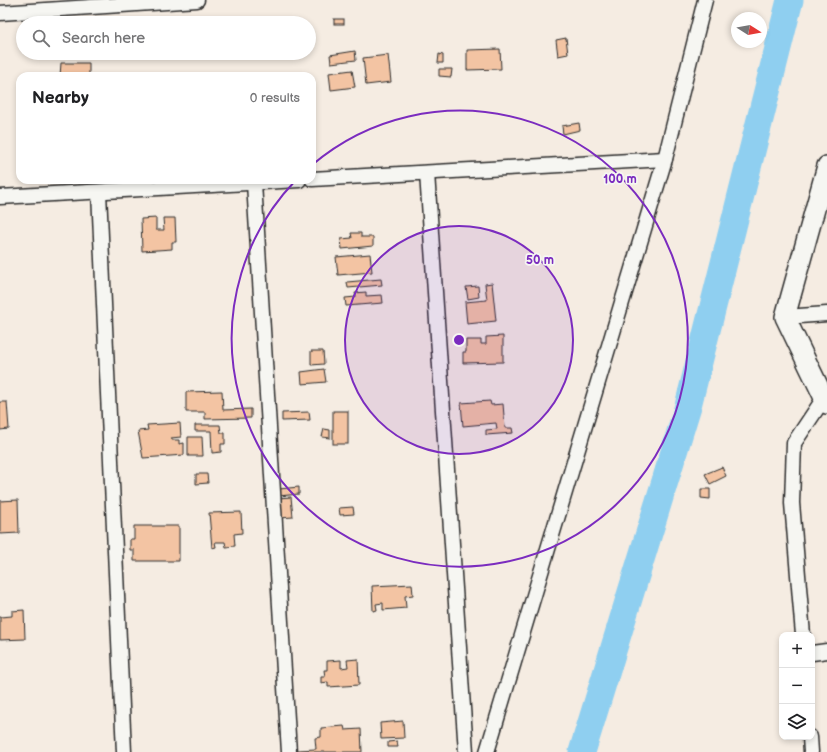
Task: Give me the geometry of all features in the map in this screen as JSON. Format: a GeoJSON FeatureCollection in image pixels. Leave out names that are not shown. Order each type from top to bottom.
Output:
{"type":"FeatureCollection","features":[{"type":"Feature","properties":{"kind":"street"},"geometry":{"type":"LineString","coordinates":[[0,12],[85,4],[197,0]]}},
{"type":"Feature","properties":{"kind":"street"},"geometry":{"type":"LineString","coordinates":[[487,752],[665,159],[705,0]]}},
{"type":"Feature","properties":{"kind":"street"},"geometry":{"type":"LineString","coordinates":[[316,179],[665,159]]}},
{"type":"Feature","properties":{"kind":"street"},"geometry":{"type":"LineString","coordinates":[[803,632],[792,503],[794,443],[826,401],[785,316],[827,166]]}},
{"type":"Feature","properties":{"kind":"street"},"geometry":{"type":"LineString","coordinates":[[427,173],[466,752]]}},
{"type":"Feature","properties":{"kind":"street"},"geometry":{"type":"LineString","coordinates":[[0,197],[237,184]]}},
{"type":"Feature","properties":{"kind":"street"},"geometry":{"type":"LineString","coordinates":[[254,184],[289,752]]}},
{"type":"Feature","properties":{"kind":"street"},"geometry":{"type":"LineString","coordinates":[[99,192],[124,752]]}},
{"type":"Feature","properties":{"kind":"street"},"geometry":{"type":"LineString","coordinates":[[785,316],[827,314]]}},
{"type":"Feature","properties":{"kind":"street"},"geometry":{"type":"LineString","coordinates":[[815,653],[827,651]]}},
{"type":"Feature","properties":{"kind":"street"},"geometry":{"type":"LineString","coordinates":[[810,740],[810,752]]}},
{"type":"Feature","properties":{"kind":"building"},"geometry":{"type":"Polygon","coordinates":[[[334,19],[344,19],[344,24],[334,24],[334,19]]]}},
{"type":"Feature","properties":{"kind":"building"},"geometry":{"type":"Polygon","coordinates":[[[566,38],[568,54],[558,56],[556,40],[566,38]]]}},
{"type":"Feature","properties":{"kind":"building"},"geometry":{"type":"Polygon","coordinates":[[[500,49],[501,69],[467,70],[467,50],[500,49]]]}},
{"type":"Feature","properties":{"kind":"building"},"geometry":{"type":"Polygon","coordinates":[[[355,51],[356,60],[331,63],[330,55],[355,51]]]}},
{"type":"Feature","properties":{"kind":"building"},"geometry":{"type":"Polygon","coordinates":[[[439,54],[443,55],[443,63],[438,63],[439,54]]]}},
{"type":"Feature","properties":{"kind":"building"},"geometry":{"type":"Polygon","coordinates":[[[388,55],[391,82],[366,85],[363,58],[388,55]]]}},
{"type":"Feature","properties":{"kind":"building"},"geometry":{"type":"Polygon","coordinates":[[[61,63],[89,63],[89,72],[60,72],[61,63]]]}},
{"type":"Feature","properties":{"kind":"building"},"geometry":{"type":"Polygon","coordinates":[[[439,69],[452,69],[451,77],[439,76],[439,69]]]}},
{"type":"Feature","properties":{"kind":"building"},"geometry":{"type":"Polygon","coordinates":[[[352,70],[355,87],[331,90],[329,73],[352,70]]]}},
{"type":"Feature","properties":{"kind":"building"},"geometry":{"type":"Polygon","coordinates":[[[579,123],[580,130],[563,134],[562,126],[579,123]]]}},
{"type":"Feature","properties":{"kind":"building"},"geometry":{"type":"Polygon","coordinates":[[[156,218],[156,230],[164,230],[163,218],[175,218],[176,242],[172,242],[172,249],[142,251],[141,219],[156,218]]]}},
{"type":"Feature","properties":{"kind":"building"},"geometry":{"type":"Polygon","coordinates":[[[351,233],[361,233],[361,237],[373,237],[373,246],[342,249],[341,239],[352,238],[351,233]]]}},
{"type":"Feature","properties":{"kind":"building"},"geometry":{"type":"Polygon","coordinates":[[[370,254],[372,272],[338,275],[336,257],[370,254]]]}},
{"type":"Feature","properties":{"kind":"building"},"geometry":{"type":"Polygon","coordinates":[[[381,279],[382,285],[348,288],[347,282],[381,279]]]}},
{"type":"Feature","properties":{"kind":"building"},"geometry":{"type":"Polygon","coordinates":[[[492,283],[496,321],[467,324],[465,302],[487,300],[485,284],[492,283]]]}},
{"type":"Feature","properties":{"kind":"building"},"geometry":{"type":"Polygon","coordinates":[[[478,286],[479,297],[468,299],[466,287],[478,286]]]}},
{"type":"Feature","properties":{"kind":"building"},"geometry":{"type":"Polygon","coordinates":[[[366,292],[366,296],[382,295],[383,303],[346,306],[345,298],[356,297],[355,293],[366,292]]]}},
{"type":"Feature","properties":{"kind":"building"},"geometry":{"type":"Polygon","coordinates":[[[503,336],[503,362],[463,363],[463,352],[466,352],[466,340],[481,340],[481,344],[486,344],[486,337],[503,336]]]}},
{"type":"Feature","properties":{"kind":"building"},"geometry":{"type":"Polygon","coordinates":[[[311,351],[323,351],[324,364],[311,365],[311,351]]]}},
{"type":"Feature","properties":{"kind":"building"},"geometry":{"type":"Polygon","coordinates":[[[324,369],[326,382],[302,384],[301,372],[324,369]]]}},
{"type":"Feature","properties":{"kind":"building"},"geometry":{"type":"Polygon","coordinates":[[[222,391],[223,410],[251,409],[251,418],[205,419],[205,412],[186,412],[186,392],[222,391]]]}},
{"type":"Feature","properties":{"kind":"building"},"geometry":{"type":"Polygon","coordinates":[[[490,401],[491,405],[503,404],[505,428],[512,428],[513,433],[486,435],[486,430],[497,429],[496,423],[463,426],[461,403],[490,401]]]}},
{"type":"Feature","properties":{"kind":"building"},"geometry":{"type":"Polygon","coordinates":[[[0,402],[7,402],[9,429],[0,430],[0,402]]]}},
{"type":"Feature","properties":{"kind":"building"},"geometry":{"type":"Polygon","coordinates":[[[333,411],[348,411],[348,444],[333,444],[333,411]]]}},
{"type":"Feature","properties":{"kind":"building"},"geometry":{"type":"Polygon","coordinates":[[[309,412],[310,420],[282,421],[282,413],[309,412]]]}},
{"type":"Feature","properties":{"kind":"building"},"geometry":{"type":"Polygon","coordinates":[[[180,423],[181,437],[171,438],[172,440],[179,440],[179,444],[184,443],[184,455],[143,458],[138,431],[148,430],[147,425],[180,423]]]}},
{"type":"Feature","properties":{"kind":"building"},"geometry":{"type":"Polygon","coordinates":[[[195,425],[220,425],[221,433],[225,433],[225,444],[221,444],[221,452],[212,453],[211,431],[195,431],[195,425]]]}},
{"type":"Feature","properties":{"kind":"building"},"geometry":{"type":"Polygon","coordinates":[[[324,429],[330,430],[330,438],[322,437],[324,429]]]}},
{"type":"Feature","properties":{"kind":"building"},"geometry":{"type":"Polygon","coordinates":[[[188,437],[202,437],[203,456],[188,456],[188,437]]]}},
{"type":"Feature","properties":{"kind":"building"},"geometry":{"type":"Polygon","coordinates":[[[722,467],[726,476],[710,484],[705,474],[722,467]]]}},
{"type":"Feature","properties":{"kind":"building"},"geometry":{"type":"Polygon","coordinates":[[[196,474],[207,474],[208,483],[196,484],[196,474]]]}},
{"type":"Feature","properties":{"kind":"building"},"geometry":{"type":"Polygon","coordinates":[[[299,487],[299,494],[279,496],[279,489],[299,487]]]}},
{"type":"Feature","properties":{"kind":"building"},"geometry":{"type":"Polygon","coordinates":[[[701,489],[710,489],[710,499],[701,498],[701,489]]]}},
{"type":"Feature","properties":{"kind":"building"},"geometry":{"type":"Polygon","coordinates":[[[291,497],[293,517],[279,518],[278,498],[291,497]]]}},
{"type":"Feature","properties":{"kind":"building"},"geometry":{"type":"Polygon","coordinates":[[[18,500],[19,533],[0,534],[0,501],[18,500]]]}},
{"type":"Feature","properties":{"kind":"building"},"geometry":{"type":"Polygon","coordinates":[[[353,507],[354,514],[340,515],[339,508],[353,507]]]}},
{"type":"Feature","properties":{"kind":"building"},"geometry":{"type":"Polygon","coordinates":[[[241,512],[242,533],[234,534],[235,546],[226,547],[225,542],[215,542],[216,547],[212,548],[209,513],[241,512]]]}},
{"type":"Feature","properties":{"kind":"building"},"geometry":{"type":"Polygon","coordinates":[[[134,526],[179,526],[179,561],[134,561],[134,550],[130,550],[130,539],[134,539],[134,526]]]}},
{"type":"Feature","properties":{"kind":"building"},"geometry":{"type":"Polygon","coordinates":[[[412,584],[413,595],[405,596],[406,608],[383,610],[383,603],[376,604],[377,610],[373,611],[372,586],[412,584]]]}},
{"type":"Feature","properties":{"kind":"building"},"geometry":{"type":"Polygon","coordinates":[[[24,610],[25,639],[0,640],[0,617],[12,616],[12,611],[24,610]]]}},
{"type":"Feature","properties":{"kind":"building"},"geometry":{"type":"Polygon","coordinates":[[[358,659],[359,685],[328,687],[328,682],[321,683],[321,677],[325,677],[324,670],[327,670],[327,661],[341,660],[341,668],[348,667],[347,660],[358,659]]]}},
{"type":"Feature","properties":{"kind":"building"},"geometry":{"type":"Polygon","coordinates":[[[403,721],[404,738],[381,739],[380,723],[403,721]]]}},
{"type":"Feature","properties":{"kind":"building"},"geometry":{"type":"Polygon","coordinates":[[[344,726],[345,730],[361,729],[362,752],[297,752],[297,750],[316,749],[315,738],[321,737],[321,728],[344,726]]]}},
{"type":"Feature","properties":{"kind":"building"},"geometry":{"type":"Polygon","coordinates":[[[397,741],[398,747],[388,747],[388,742],[397,741]]]}},
{"type":"Feature","properties":{"kind":"waterway"},"geometry":{"type":"LineString","coordinates":[[582,752],[688,406],[790,0]]}}]}
